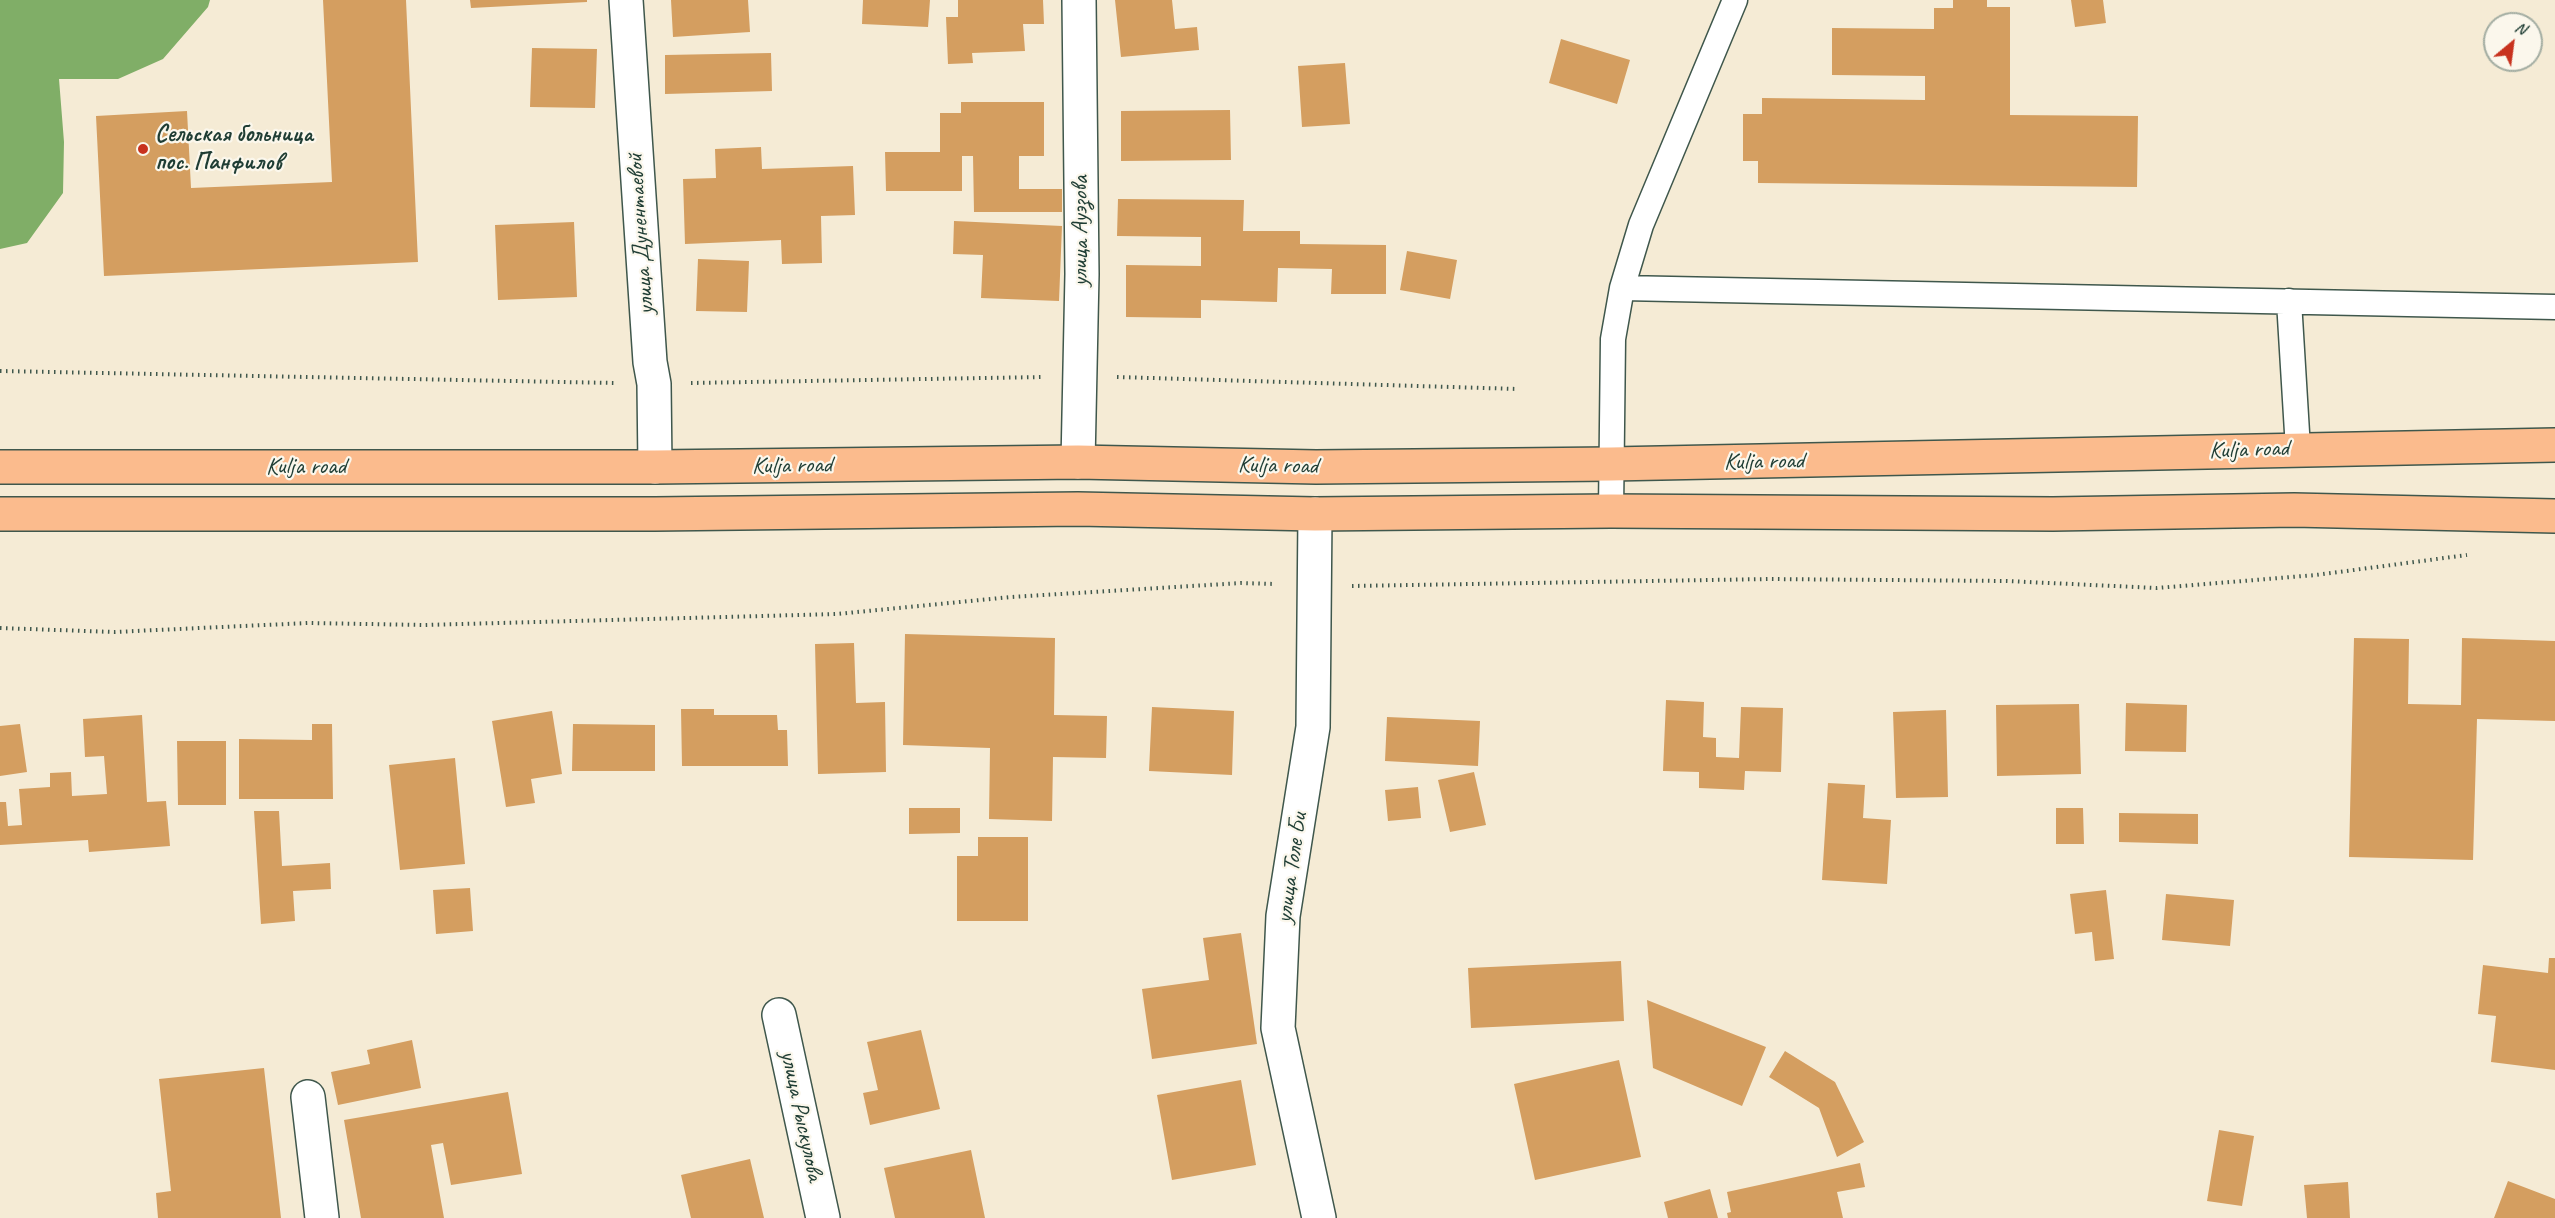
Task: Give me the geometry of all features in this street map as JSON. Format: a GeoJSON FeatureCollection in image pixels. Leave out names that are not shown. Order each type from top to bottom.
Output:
{"type":"FeatureCollection","features":[{"type":"Feature","properties":{"kind":"main road","name":"Kulja road"},"geometry":{"type":"LineString","coordinates":[[0,467],[655,467],[1078,462],[1316,467],[1611,464],[2555,444]]}},
{"type":"Feature","properties":{"kind":"main road","name":"Kulja road"},"geometry":{"type":"LineString","coordinates":[[0,514],[655,514],[1078,509],[1315,514],[1611,511],[2053,514],[2294,510],[2555,516]]}},
{"type":"Feature","properties":{"kind":"street","name":"улица Дунентаевой"},"geometry":{"type":"LineString","coordinates":[[626,0],[649,350],[654,384],[655,467]]}},
{"type":"Feature","properties":{"kind":"street","name":"улица Ауэзова"},"geometry":{"type":"LineString","coordinates":[[1078,462],[1082,274],[1079,0]]}},
{"type":"Feature","properties":{"kind":"street","name":"улица Толе Би"},"geometry":{"type":"LineString","coordinates":[[1315,514],[1313,727],[1283,916],[1278,1028],[1319,1218]]}},
{"type":"Feature","properties":{"kind":"street","name":"улица Рыскулова"},"geometry":{"type":"LineString","coordinates":[[778,1015],[823,1218]]}},
{"type":"Feature","properties":{"kind":"street"},"geometry":{"type":"LineString","coordinates":[[308,1097],[322,1218]]}},
{"type":"Feature","properties":{"kind":"lane"},"geometry":{"type":"LineString","coordinates":[[1611,511],[1613,339],[1622,288],[1641,225],[1735,0]]}},
{"type":"Feature","properties":{"kind":"lane"},"geometry":{"type":"LineString","coordinates":[[1622,288],[2555,307]]}},
{"type":"Feature","properties":{"kind":"lane"},"geometry":{"type":"LineString","coordinates":[[2289,301],[2298,449]]}},
{"type":"Feature","properties":{"kind":"path"},"geometry":{"type":"LineString","coordinates":[[0,372],[654,384],[1079,376],[1518,388]]}},
{"type":"Feature","properties":{"kind":"green space"},"geometry":{"type":"Polygon","coordinates":[[[0,0],[210,0],[208,7],[163,59],[118,79],[59,79],[64,142],[63,193],[27,243],[0,249],[0,0]]]}},
{"type":"Feature","properties":{"kind":"building","name":"Сельская больница пос. Панфилов"},"geometry":{"type":"Polygon","coordinates":[[[323,0],[406,0],[418,262],[104,276],[96,116],[187,111],[191,188],[332,182],[323,0]]]}},
{"type":"Feature","properties":{"kind":"building"},"geometry":{"type":"Polygon","coordinates":[[[470,0],[587,0],[587,2],[471,8],[470,0]]]}},
{"type":"Feature","properties":{"kind":"building"},"geometry":{"type":"Polygon","coordinates":[[[671,0],[748,0],[750,32],[673,37],[671,0]]]}},
{"type":"Feature","properties":{"kind":"building"},"geometry":{"type":"Polygon","coordinates":[[[863,0],[930,0],[928,27],[862,24],[863,0]]]}},
{"type":"Feature","properties":{"kind":"building"},"geometry":{"type":"Polygon","coordinates":[[[958,0],[1043,0],[1044,24],[1023,24],[1025,51],[972,53],[973,63],[948,64],[946,17],[958,17],[958,0]]]}},
{"type":"Feature","properties":{"kind":"building"},"geometry":{"type":"Polygon","coordinates":[[[1115,0],[1172,0],[1175,29],[1197,27],[1199,50],[1121,57],[1115,0]]]}},
{"type":"Feature","properties":{"kind":"building"},"geometry":{"type":"Polygon","coordinates":[[[1953,0],[1987,0],[1987,7],[2010,7],[2010,115],[2138,116],[2137,187],[1758,183],[1758,161],[1743,161],[1743,114],[1762,114],[1762,98],[1925,100],[1925,76],[1832,75],[1832,28],[1934,29],[1934,8],[1953,8],[1953,0]]]}},
{"type":"Feature","properties":{"kind":"building"},"geometry":{"type":"Polygon","coordinates":[[[2071,0],[2103,0],[2106,23],[2075,27],[2071,0]]]}},
{"type":"Feature","properties":{"kind":"building"},"geometry":{"type":"Polygon","coordinates":[[[1561,39],[1630,60],[1617,104],[1549,83],[1561,39]]]}},
{"type":"Feature","properties":{"kind":"building"},"geometry":{"type":"Polygon","coordinates":[[[532,48],[597,49],[595,108],[530,107],[532,48]]]}},
{"type":"Feature","properties":{"kind":"building"},"geometry":{"type":"Polygon","coordinates":[[[771,53],[772,91],[665,94],[665,55],[771,53]]]}},
{"type":"Feature","properties":{"kind":"building"},"geometry":{"type":"Polygon","coordinates":[[[1345,63],[1350,124],[1302,127],[1298,66],[1345,63]]]}},
{"type":"Feature","properties":{"kind":"building"},"geometry":{"type":"Polygon","coordinates":[[[961,102],[1044,102],[1044,156],[1019,156],[1019,189],[1062,189],[1062,212],[974,212],[973,156],[962,156],[962,191],[886,191],[885,152],[940,152],[940,113],[961,113],[961,102]]]}},
{"type":"Feature","properties":{"kind":"building"},"geometry":{"type":"Polygon","coordinates":[[[1230,110],[1231,160],[1121,161],[1121,111],[1230,110]]]}},
{"type":"Feature","properties":{"kind":"building"},"geometry":{"type":"Polygon","coordinates":[[[761,147],[762,169],[853,166],[855,215],[821,216],[822,263],[782,264],[781,240],[685,244],[683,179],[716,178],[715,149],[761,147]]]}},
{"type":"Feature","properties":{"kind":"building"},"geometry":{"type":"Polygon","coordinates":[[[1118,199],[1244,200],[1243,231],[1300,231],[1300,244],[1386,245],[1386,294],[1331,294],[1332,269],[1278,268],[1277,302],[1201,300],[1201,318],[1126,317],[1126,265],[1201,266],[1201,237],[1117,236],[1118,199]]]}},
{"type":"Feature","properties":{"kind":"building"},"geometry":{"type":"Polygon","coordinates":[[[954,221],[1062,226],[1059,301],[981,298],[983,255],[953,254],[954,221]]]}},
{"type":"Feature","properties":{"kind":"building"},"geometry":{"type":"Polygon","coordinates":[[[574,222],[577,297],[498,300],[495,225],[574,222]]]}},
{"type":"Feature","properties":{"kind":"building"},"geometry":{"type":"Polygon","coordinates":[[[1407,251],[1457,260],[1450,299],[1400,290],[1407,251]]]}},
{"type":"Feature","properties":{"kind":"building"},"geometry":{"type":"Polygon","coordinates":[[[698,259],[749,261],[747,312],[696,311],[698,259]]]}},
{"type":"Feature","properties":{"kind":"building"},"geometry":{"type":"Polygon","coordinates":[[[905,634],[1055,638],[1054,715],[1107,716],[1106,758],[1053,757],[1052,821],[989,819],[990,748],[903,745],[905,634]]]}},
{"type":"Feature","properties":{"kind":"building"},"geometry":{"type":"Polygon","coordinates":[[[2354,638],[2409,639],[2408,704],[2461,705],[2462,638],[2555,641],[2555,721],[2477,719],[2473,860],[2349,857],[2354,638]]]}},
{"type":"Feature","properties":{"kind":"building"},"geometry":{"type":"Polygon","coordinates":[[[854,643],[856,703],[885,702],[886,772],[818,774],[815,644],[854,643]]]}},
{"type":"Feature","properties":{"kind":"building"},"geometry":{"type":"Polygon","coordinates":[[[1666,700],[1704,702],[1703,737],[1716,738],[1716,757],[1739,758],[1741,707],[1783,708],[1781,772],[1745,771],[1744,790],[1699,788],[1699,772],[1663,771],[1666,700]]]}},
{"type":"Feature","properties":{"kind":"building"},"geometry":{"type":"Polygon","coordinates":[[[2126,703],[2187,705],[2186,752],[2125,751],[2126,703]]]}},
{"type":"Feature","properties":{"kind":"building"},"geometry":{"type":"Polygon","coordinates":[[[2079,704],[2081,774],[1997,776],[1996,705],[2079,704]]]}},
{"type":"Feature","properties":{"kind":"building"},"geometry":{"type":"Polygon","coordinates":[[[1152,707],[1234,711],[1232,775],[1149,771],[1152,707]]]}},
{"type":"Feature","properties":{"kind":"building"},"geometry":{"type":"Polygon","coordinates":[[[681,709],[714,709],[714,715],[777,715],[778,730],[787,730],[788,766],[682,766],[681,709]]]}},
{"type":"Feature","properties":{"kind":"building"},"geometry":{"type":"Polygon","coordinates":[[[1946,710],[1948,797],[1896,798],[1893,712],[1946,710]]]}},
{"type":"Feature","properties":{"kind":"building"},"geometry":{"type":"Polygon","coordinates":[[[552,711],[562,774],[531,779],[535,803],[506,807],[492,721],[552,711]]]}},
{"type":"Feature","properties":{"kind":"building"},"geometry":{"type":"Polygon","coordinates":[[[142,715],[147,802],[166,801],[170,846],[89,852],[88,840],[0,845],[0,802],[6,802],[8,826],[22,825],[19,789],[50,787],[50,773],[71,772],[72,796],[107,794],[104,756],[85,757],[83,719],[142,715]]]}},
{"type":"Feature","properties":{"kind":"building"},"geometry":{"type":"Polygon","coordinates":[[[1387,717],[1480,721],[1478,766],[1385,761],[1387,717]]]}},
{"type":"Feature","properties":{"kind":"building"},"geometry":{"type":"Polygon","coordinates":[[[20,724],[27,772],[0,776],[0,726],[20,724]]]}},
{"type":"Feature","properties":{"kind":"building"},"geometry":{"type":"Polygon","coordinates":[[[312,724],[332,724],[333,799],[239,799],[239,739],[312,740],[312,724]]]}},
{"type":"Feature","properties":{"kind":"building"},"geometry":{"type":"Polygon","coordinates":[[[573,724],[655,725],[655,771],[572,771],[573,724]]]}},
{"type":"Feature","properties":{"kind":"building"},"geometry":{"type":"Polygon","coordinates":[[[177,741],[226,741],[226,805],[178,805],[177,741]]]}},
{"type":"Feature","properties":{"kind":"building"},"geometry":{"type":"Polygon","coordinates":[[[455,758],[465,864],[400,870],[389,765],[455,758]]]}},
{"type":"Feature","properties":{"kind":"building"},"geometry":{"type":"Polygon","coordinates":[[[1474,772],[1486,825],[1450,832],[1438,780],[1474,772]]]}},
{"type":"Feature","properties":{"kind":"building"},"geometry":{"type":"Polygon","coordinates":[[[1828,783],[1865,785],[1863,818],[1891,820],[1887,884],[1822,880],[1828,783]]]}},
{"type":"Feature","properties":{"kind":"building"},"geometry":{"type":"Polygon","coordinates":[[[1418,787],[1421,818],[1388,821],[1385,790],[1418,787]]]}},
{"type":"Feature","properties":{"kind":"building"},"geometry":{"type":"Polygon","coordinates":[[[909,808],[960,808],[960,833],[909,834],[909,808]]]}},
{"type":"Feature","properties":{"kind":"building"},"geometry":{"type":"Polygon","coordinates":[[[2056,808],[2083,808],[2084,844],[2056,844],[2056,808]]]}},
{"type":"Feature","properties":{"kind":"building"},"geometry":{"type":"Polygon","coordinates":[[[254,811],[279,811],[282,866],[330,863],[331,889],[293,891],[295,921],[261,924],[254,811]]]}},
{"type":"Feature","properties":{"kind":"building"},"geometry":{"type":"Polygon","coordinates":[[[2119,813],[2198,814],[2198,844],[2119,842],[2119,813]]]}},
{"type":"Feature","properties":{"kind":"building"},"geometry":{"type":"Polygon","coordinates":[[[978,837],[1028,837],[1028,921],[957,921],[957,856],[978,856],[978,837]]]}},
{"type":"Feature","properties":{"kind":"building"},"geometry":{"type":"Polygon","coordinates":[[[470,888],[473,931],[436,934],[433,890],[470,888]]]}},
{"type":"Feature","properties":{"kind":"building"},"geometry":{"type":"Polygon","coordinates":[[[2106,890],[2114,959],[2095,961],[2092,932],[2075,934],[2070,894],[2106,890]]]}},
{"type":"Feature","properties":{"kind":"building"},"geometry":{"type":"Polygon","coordinates":[[[2166,894],[2234,900],[2230,946],[2162,940],[2166,894]]]}},
{"type":"Feature","properties":{"kind":"building"},"geometry":{"type":"Polygon","coordinates":[[[1241,933],[1257,1044],[1152,1059],[1142,989],[1209,980],[1203,938],[1241,933]]]}},
{"type":"Feature","properties":{"kind":"building"},"geometry":{"type":"Polygon","coordinates":[[[2549,958],[2555,958],[2555,1070],[2491,1062],[2496,1016],[2478,1014],[2483,965],[2548,973],[2549,958]]]}},
{"type":"Feature","properties":{"kind":"building"},"geometry":{"type":"Polygon","coordinates":[[[1621,961],[1624,1021],[1471,1028],[1468,968],[1621,961]]]}},
{"type":"Feature","properties":{"kind":"building"},"geometry":{"type":"Polygon","coordinates":[[[1647,1000],[1766,1047],[1742,1106],[1653,1068],[1647,1000]]]}},
{"type":"Feature","properties":{"kind":"building"},"geometry":{"type":"Polygon","coordinates":[[[921,1030],[940,1109],[870,1125],[863,1093],[878,1090],[867,1042],[921,1030]]]}},
{"type":"Feature","properties":{"kind":"building"},"geometry":{"type":"Polygon","coordinates":[[[412,1040],[421,1088],[338,1105],[331,1072],[370,1064],[367,1050],[412,1040]]]}},
{"type":"Feature","properties":{"kind":"building"},"geometry":{"type":"Polygon","coordinates":[[[1785,1051],[1835,1082],[1864,1142],[1837,1157],[1819,1108],[1769,1077],[1785,1051]]]}},
{"type":"Feature","properties":{"kind":"building"},"geometry":{"type":"Polygon","coordinates":[[[1619,1060],[1641,1157],[1535,1180],[1514,1084],[1619,1060]]]}},
{"type":"Feature","properties":{"kind":"building"},"geometry":{"type":"Polygon","coordinates":[[[264,1068],[281,1218],[158,1218],[156,1193],[171,1191],[159,1079],[264,1068]]]}},
{"type":"Feature","properties":{"kind":"building"},"geometry":{"type":"Polygon","coordinates":[[[1241,1080],[1256,1165],[1172,1180],[1157,1095],[1241,1080]]]}},
{"type":"Feature","properties":{"kind":"building"},"geometry":{"type":"Polygon","coordinates":[[[508,1092],[522,1174],[451,1185],[443,1143],[431,1145],[444,1218],[361,1218],[344,1120],[508,1092]]]}},
{"type":"Feature","properties":{"kind":"building"},"geometry":{"type":"Polygon","coordinates":[[[2219,1130],[2254,1136],[2242,1206],[2207,1201],[2219,1130]]]}},
{"type":"Feature","properties":{"kind":"building"},"geometry":{"type":"Polygon","coordinates":[[[971,1150],[985,1218],[895,1218],[884,1168],[971,1150]]]}},
{"type":"Feature","properties":{"kind":"building"},"geometry":{"type":"Polygon","coordinates":[[[750,1159],[764,1218],[691,1218],[681,1175],[750,1159]]]}},
{"type":"Feature","properties":{"kind":"building"},"geometry":{"type":"Polygon","coordinates":[[[1860,1163],[1865,1187],[1837,1192],[1843,1218],[1728,1218],[1727,1213],[1731,1212],[1727,1192],[1860,1163]]]}},
{"type":"Feature","properties":{"kind":"building"},"geometry":{"type":"Polygon","coordinates":[[[2508,1181],[2555,1199],[2555,1218],[2494,1218],[2508,1181]]]}},
{"type":"Feature","properties":{"kind":"building"},"geometry":{"type":"Polygon","coordinates":[[[2348,1182],[2350,1218],[2307,1218],[2304,1185],[2348,1182]]]}},
{"type":"Feature","properties":{"kind":"building"},"geometry":{"type":"Polygon","coordinates":[[[1710,1189],[1718,1218],[1668,1218],[1664,1202],[1710,1189]]]}},
{"type":"Feature","properties":{"kind":"place","name":"Сельская больница пос. Панфилов"},"geometry":{"type":"Point","coordinates":[143,149]}}]}
